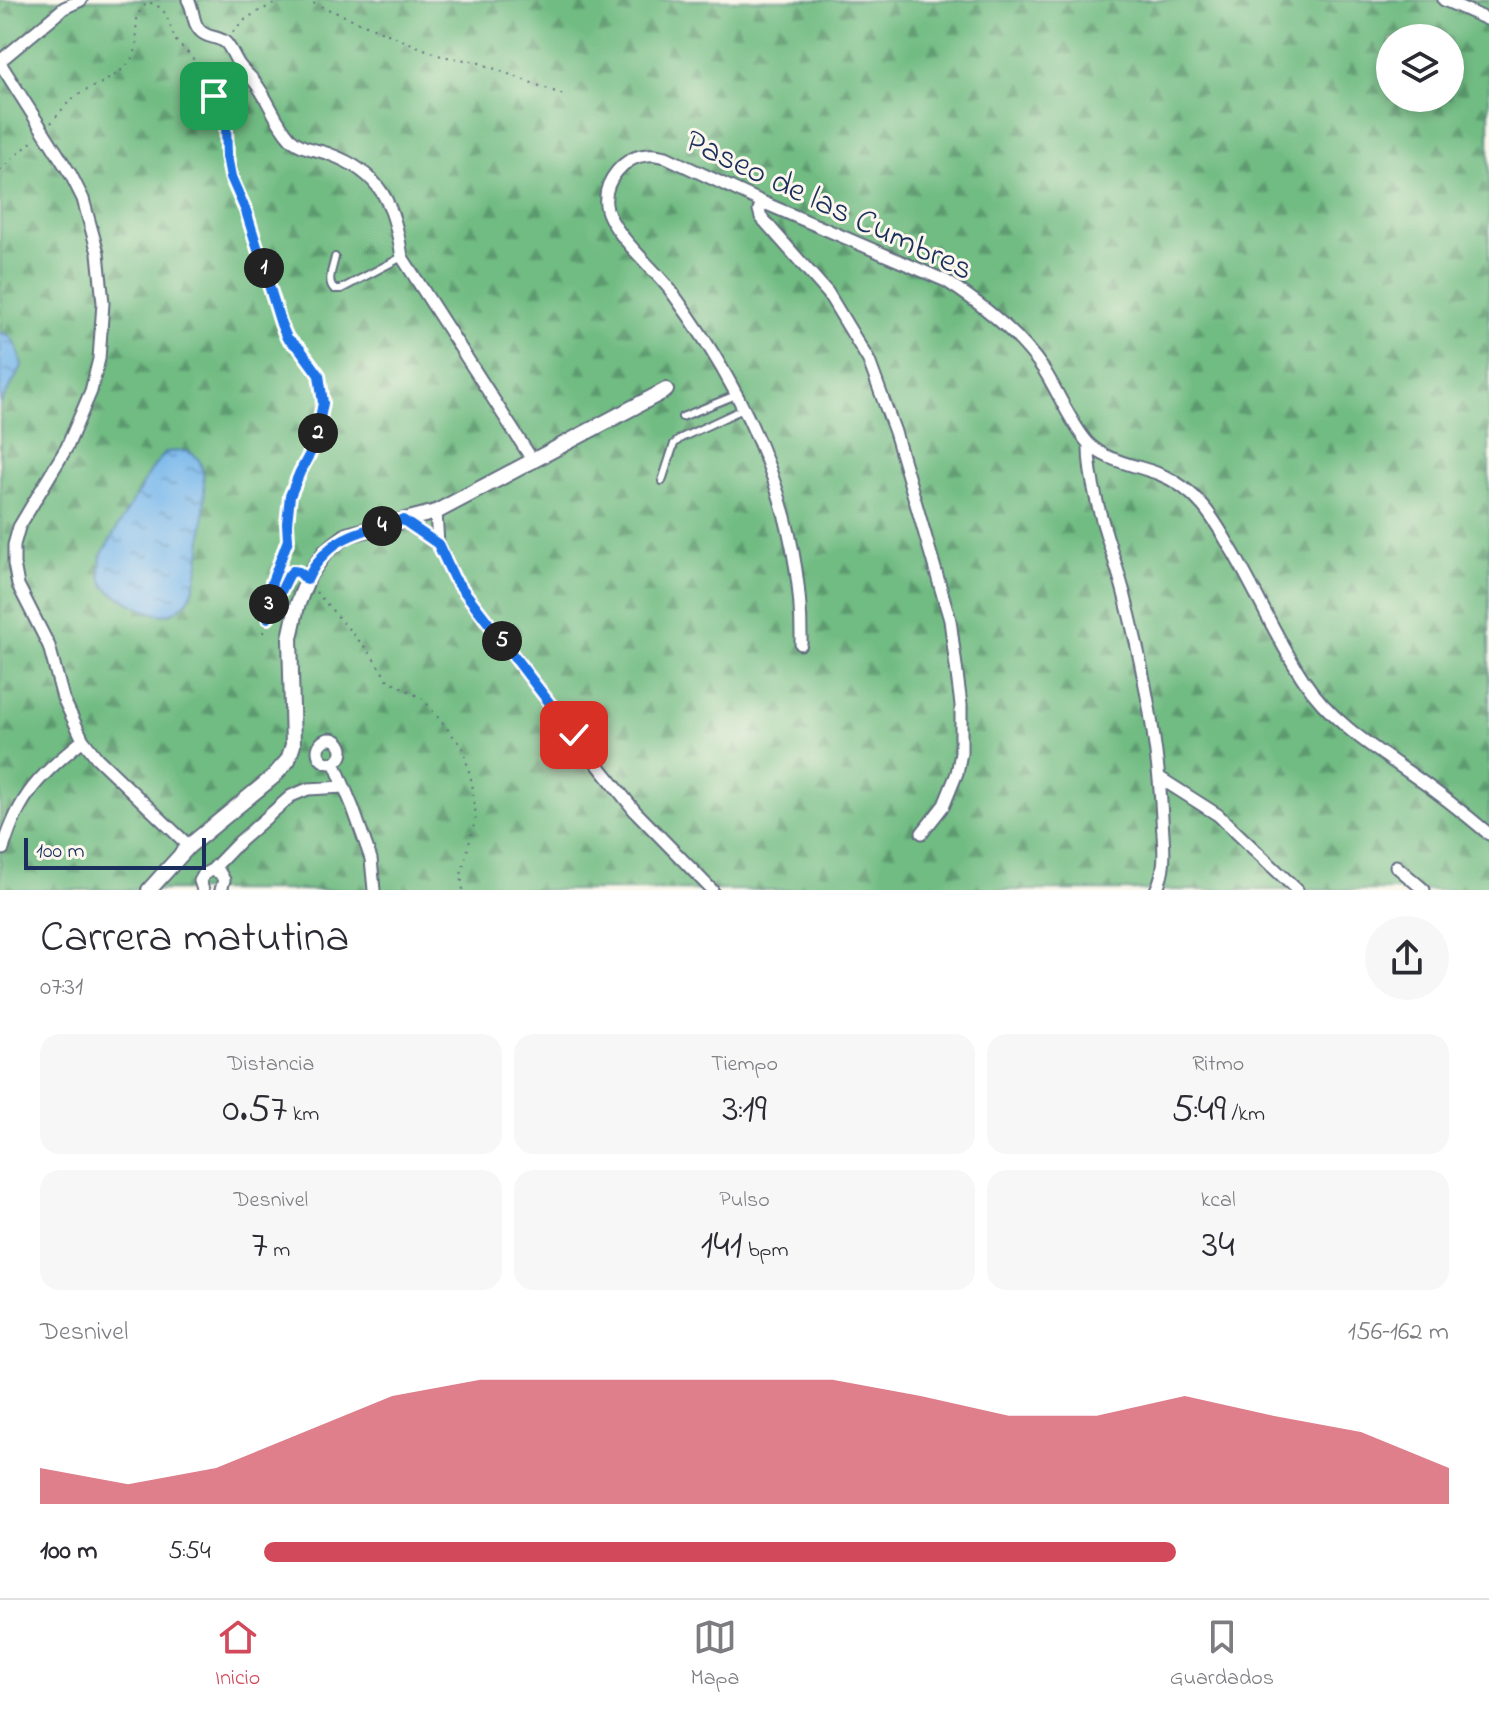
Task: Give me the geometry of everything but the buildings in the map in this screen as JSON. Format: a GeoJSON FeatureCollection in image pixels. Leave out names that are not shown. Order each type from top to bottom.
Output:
{"type":"FeatureCollection","features":[{"type":"Feature","properties":{"kind":"street"},"geometry":{"type":"LineString","coordinates":[[81,0],[64,8],[0,62],[83,199],[102,277],[103,303],[99,359],[85,405],[67,447],[19,527],[14,545],[14,564],[18,585],[49,646],[63,698],[83,740],[97,758],[189,846]]}},
{"type":"Feature","properties":{"kind":"street"},"geometry":{"type":"LineString","coordinates":[[188,0],[198,29],[225,42],[240,67],[255,81],[291,138],[306,148],[356,165],[377,186],[390,205],[396,222],[402,257],[533,461]]}},
{"type":"Feature","properties":{"kind":"street"},"geometry":{"type":"LineString","coordinates":[[1444,0],[1489,20]]}},
{"type":"Feature","properties":{"kind":"street","name":"Paseo de las Cumbres"},"geometry":{"type":"LineString","coordinates":[[736,395],[707,341],[609,216],[606,204],[609,183],[615,172],[638,156],[651,154],[666,157],[762,202],[936,276],[970,296],[1022,342],[1043,369],[1089,444]]}},
{"type":"Feature","properties":{"kind":"street"},"geometry":{"type":"LineString","coordinates":[[762,202],[759,210],[761,217],[828,293],[869,361],[895,432],[950,620],[961,705],[961,753],[957,773],[944,805],[922,833]]}},
{"type":"Feature","properties":{"kind":"street"},"geometry":{"type":"LineString","coordinates":[[151,889],[189,846],[273,777],[288,760],[293,745],[290,638],[307,580],[326,551],[347,535],[436,512],[666,390]]}},
{"type":"Feature","properties":{"kind":"street"},"geometry":{"type":"LineString","coordinates":[[736,395],[767,459],[792,542],[800,586],[801,644]]}},
{"type":"Feature","properties":{"kind":"street"},"geometry":{"type":"LineString","coordinates":[[1156,890],[1161,881],[1165,855],[1160,778],[1134,630],[1095,493],[1088,464],[1089,444],[1126,464],[1172,480],[1187,490],[1217,525],[1304,680],[1320,701],[1370,746],[1449,800],[1489,834]]}},
{"type":"Feature","properties":{"kind":"street"},"geometry":{"type":"LineString","coordinates":[[436,512],[438,544],[454,578],[635,811],[712,890]]}},
{"type":"Feature","properties":{"kind":"street"},"geometry":{"type":"LineString","coordinates":[[403,520],[438,544]]}},
{"type":"Feature","properties":{"kind":"street"},"geometry":{"type":"LineString","coordinates":[[3,849],[10,823],[28,792],[55,762],[83,740]]}},
{"type":"Feature","properties":{"kind":"street"},"geometry":{"type":"LineString","coordinates":[[334,762],[371,859],[370,887]]}},
{"type":"Feature","properties":{"kind":"street"},"geometry":{"type":"LineString","coordinates":[[1160,778],[1218,815],[1297,890]]}},
{"type":"Feature","properties":{"kind":"street"},"geometry":{"type":"LineString","coordinates":[[203,890],[200,881],[204,874],[291,796],[308,789],[344,787]]}},
{"type":"Feature","properties":{"kind":"street"},"geometry":{"type":"LineString","coordinates":[[1396,866],[1424,890]]}},
{"type":"Feature","properties":{"kind":"street"},"geometry":{"type":"LineString","coordinates":[[212,870],[220,873],[224,880],[221,890]]}},
{"type":"Feature","properties":{"kind":"lane"},"geometry":{"type":"LineString","coordinates":[[335,257],[329,280],[334,289],[341,289],[402,257]]}},
{"type":"Feature","properties":{"kind":"lane"},"geometry":{"type":"LineString","coordinates":[[682,417],[736,395]]}},
{"type":"Feature","properties":{"kind":"lane"},"geometry":{"type":"LineString","coordinates":[[662,481],[674,444],[743,409]]}},
{"type":"Feature","properties":{"kind":"path"},"geometry":{"type":"LineString","coordinates":[[225,42],[240,22],[286,0]]}},
{"type":"Feature","properties":{"kind":"path"},"geometry":{"type":"LineString","coordinates":[[306,0],[441,56],[477,62],[566,96]]}},
{"type":"Feature","properties":{"kind":"path"},"geometry":{"type":"LineString","coordinates":[[0,170],[43,131],[74,97],[119,74],[127,65],[135,54],[137,17],[141,7],[149,2],[166,14],[175,40],[197,64],[203,84],[220,104],[226,125],[231,177],[246,211],[281,324],[287,338],[300,349],[319,375],[323,403],[315,444],[290,496],[288,540],[272,582],[268,618]]}},
{"type":"Feature","properties":{"kind":"path"},"geometry":{"type":"LineString","coordinates":[[263,633],[289,575],[293,571],[299,572],[369,652],[387,679],[423,699],[463,748],[476,817],[462,867],[463,890]]}},
{"type":"Feature","properties":{"kind":"green space"},"geometry":{"type":"Polygon","coordinates":[[[0,0],[1489,0],[1489,890],[0,890],[0,0]]]}},
{"type":"Feature","properties":{"kind":"water"},"geometry":{"type":"Polygon","coordinates":[[[0,332],[13,341],[22,366],[0,405],[0,332]]]}},
{"type":"Feature","properties":{"kind":"water"},"geometry":{"type":"Polygon","coordinates":[[[186,451],[199,460],[203,474],[203,528],[195,583],[191,595],[178,609],[171,613],[155,613],[134,605],[106,587],[100,573],[102,554],[151,470],[166,452],[186,451]]]}},
{"type":"Feature","properties":{"kind":"route"},"geometry":{"type":"LineString","coordinates":[[214,96],[220,104],[226,125],[231,177],[246,211],[281,324],[287,338],[300,349],[319,375],[323,403],[315,444],[290,496],[288,540],[272,582],[268,618],[293,571],[299,572],[307,580],[326,551],[347,535],[403,520],[438,544],[454,578],[574,735]]}}]}
